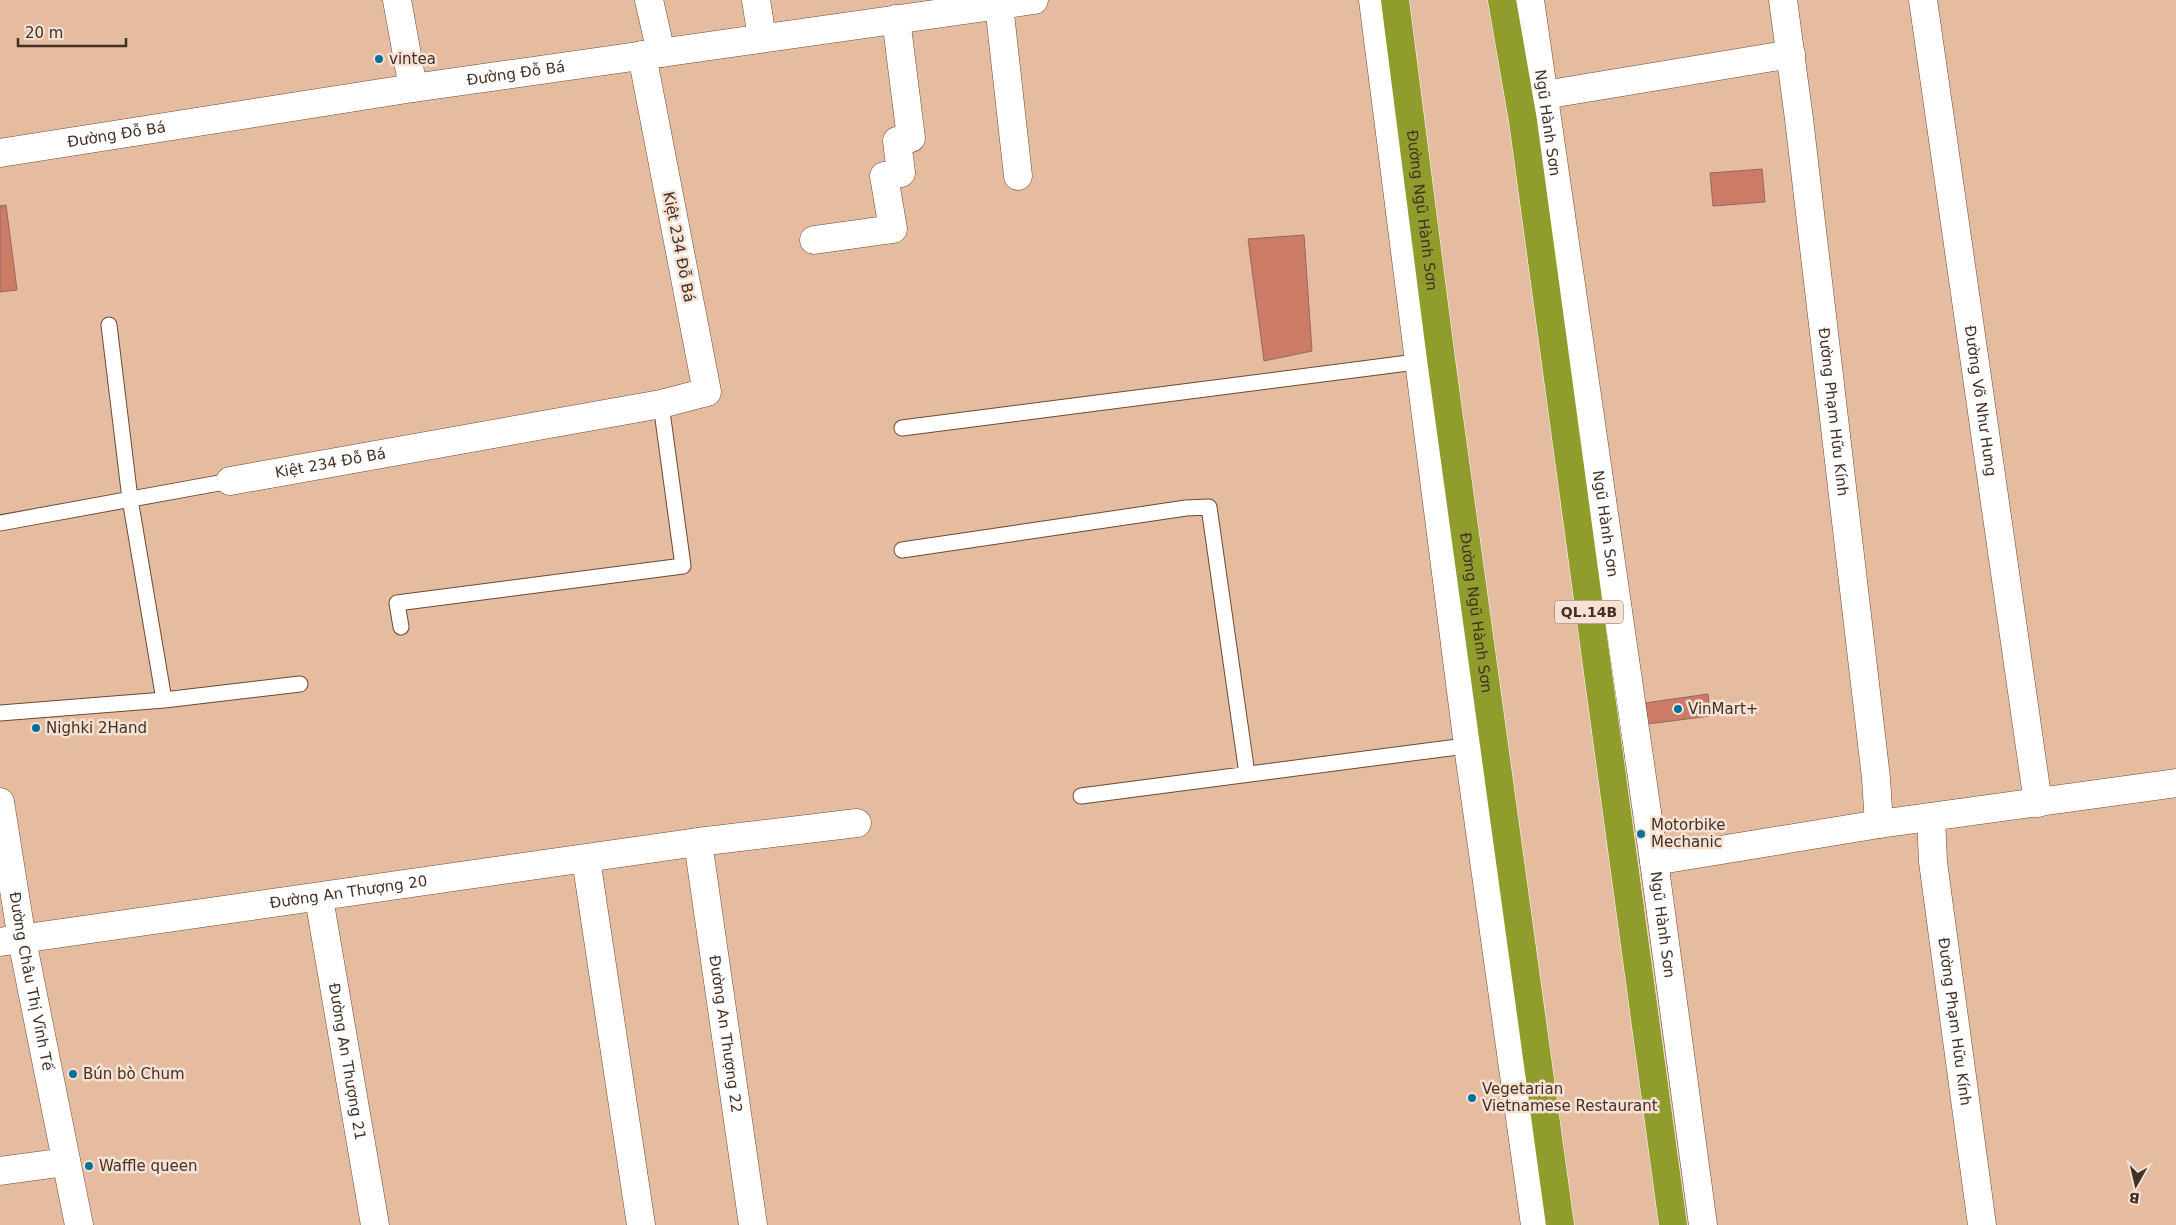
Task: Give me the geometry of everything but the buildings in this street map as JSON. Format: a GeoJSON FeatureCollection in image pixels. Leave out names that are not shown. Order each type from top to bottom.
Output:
{"type":"FeatureCollection","features":[{"type":"Feature","properties":{"kind":"highway","name":"Đường Ngũ Hành Sơn"},"geometry":{"type":"LineString","coordinates":[[1395,0],[1430,360],[1481,744],[1560,1225]]}},
{"type":"Feature","properties":{"kind":"highway","name":"Ngũ Hành Sơn"},"geometry":{"type":"LineString","coordinates":[[1502,0],[1523,121],[1673,1225]]}},
{"type":"Feature","properties":{"kind":"street"},"geometry":{"type":"LineString","coordinates":[[397,0],[413,88]]}},
{"type":"Feature","properties":{"kind":"street"},"geometry":{"type":"LineString","coordinates":[[649,0],[652,54]]}},
{"type":"Feature","properties":{"kind":"street"},"geometry":{"type":"LineString","coordinates":[[756,0],[762,38]]}},
{"type":"Feature","properties":{"kind":"street","name":"Đường Đỗ Bá"},"geometry":{"type":"LineString","coordinates":[[0,154],[413,88],[1034,0]]}},
{"type":"Feature","properties":{"kind":"street"},"geometry":{"type":"LineString","coordinates":[[1373,0],[1430,360]]}},
{"type":"Feature","properties":{"kind":"street","name":"Ngũ Hành Sơn"},"geometry":{"type":"LineString","coordinates":[[1530,0],[1654,861],[1703,1225]]}},
{"type":"Feature","properties":{"kind":"street","name":"Đường Phạm Hữu Kính"},"geometry":{"type":"LineString","coordinates":[[1783,0],[1791,54],[1870,729],[1879,824]]}},
{"type":"Feature","properties":{"kind":"street","name":"Đường Võ Như Hưng"},"geometry":{"type":"LineString","coordinates":[[1922,0],[2038,803]]}},
{"type":"Feature","properties":{"kind":"street"},"geometry":{"type":"LineString","coordinates":[[999,5],[1018,176]]}},
{"type":"Feature","properties":{"kind":"street"},"geometry":{"type":"LineString","coordinates":[[814,240],[892,229],[884,176],[901,173],[897,141],[911,138],[896,19]]}},
{"type":"Feature","properties":{"kind":"street","name":"Kiệt 234 Đỗ Bá"},"geometry":{"type":"LineString","coordinates":[[230,481],[661,404],[707,392],[652,54]]}},
{"type":"Feature","properties":{"kind":"street"},"geometry":{"type":"LineString","coordinates":[[1544,95],[1791,54]]}},
{"type":"Feature","properties":{"kind":"street"},"geometry":{"type":"LineString","coordinates":[[1481,744],[1535,1225]]}},
{"type":"Feature","properties":{"kind":"street"},"geometry":{"type":"LineString","coordinates":[[1654,861],[1879,824],[2176,783]]}},
{"type":"Feature","properties":{"kind":"street","name":"Đường Châu Thị Vĩnh Tế"},"geometry":{"type":"LineString","coordinates":[[0,802],[11,941],[66,1162],[79,1225]]}},
{"type":"Feature","properties":{"kind":"street","name":"Đường Phạm Hữu Kính"},"geometry":{"type":"LineString","coordinates":[[1931,817],[1933,862],[1982,1225]]}},
{"type":"Feature","properties":{"kind":"street","name":"Đường An Thượng 20"},"geometry":{"type":"LineString","coordinates":[[11,941],[698,842],[857,823]]}},
{"type":"Feature","properties":{"kind":"street","name":"Đường An Thượng 22"},"geometry":{"type":"LineString","coordinates":[[698,842],[753,1225]]}},
{"type":"Feature","properties":{"kind":"street"},"geometry":{"type":"LineString","coordinates":[[586,859],[641,1225]]}},
{"type":"Feature","properties":{"kind":"street","name":"Đường An Thượng 21"},"geometry":{"type":"LineString","coordinates":[[319,898],[375,1225]]}},
{"type":"Feature","properties":{"kind":"street"},"geometry":{"type":"LineString","coordinates":[[0,1170],[66,1162]]}},
{"type":"Feature","properties":{"kind":"lane"},"geometry":{"type":"LineString","coordinates":[[109,325],[130,500],[164,700]]}},
{"type":"Feature","properties":{"kind":"lane"},"geometry":{"type":"LineString","coordinates":[[902,428],[1430,360]]}},
{"type":"Feature","properties":{"kind":"lane"},"geometry":{"type":"LineString","coordinates":[[400,627],[397,603],[683,566],[661,404]]}},
{"type":"Feature","properties":{"kind":"lane","name":"Kiệt 234 Đỗ Bá"},"geometry":{"type":"LineString","coordinates":[[0,522],[230,481]]}},
{"type":"Feature","properties":{"kind":"lane"},"geometry":{"type":"LineString","coordinates":[[902,550],[1186,508],[1209,507],[1247,774]]}},
{"type":"Feature","properties":{"kind":"lane"},"geometry":{"type":"LineString","coordinates":[[0,713],[164,700],[300,684]]}},
{"type":"Feature","properties":{"kind":"lane"},"geometry":{"type":"LineString","coordinates":[[1081,796],[1481,744]]}},
{"type":"Feature","properties":{"kind":"place","name":"vintea"},"geometry":{"type":"Point","coordinates":[379,59]}},
{"type":"Feature","properties":{"kind":"place","name":"VinMart+"},"geometry":{"type":"Point","coordinates":[1678,709]}},
{"type":"Feature","properties":{"kind":"place","name":"Nighki 2Hand"},"geometry":{"type":"Point","coordinates":[36,728]}},
{"type":"Feature","properties":{"kind":"place","name":"Motorbike Mechanic"},"geometry":{"type":"Point","coordinates":[1641,834]}},
{"type":"Feature","properties":{"kind":"place","name":"Bún bò Chum"},"geometry":{"type":"Point","coordinates":[73,1074]}},
{"type":"Feature","properties":{"kind":"place","name":"Vegetarian Vietnamese Restaurant"},"geometry":{"type":"Point","coordinates":[1472,1098]}},
{"type":"Feature","properties":{"kind":"place","name":"Waffle queen"},"geometry":{"type":"Point","coordinates":[89,1166]}}]}
